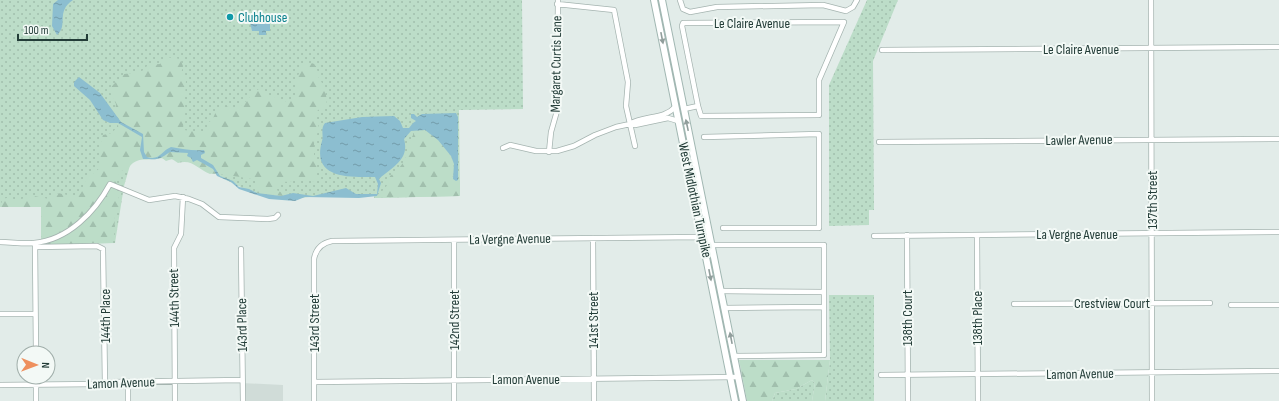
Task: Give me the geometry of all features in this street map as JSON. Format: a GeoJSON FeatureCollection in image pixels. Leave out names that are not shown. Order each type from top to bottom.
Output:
{"type":"FeatureCollection","features":[{"type":"Feature","properties":{"kind":"main road","name":"West Midlothian Turnpike"},"geometry":{"type":"LineString","coordinates":[[654,0],[735,401]]}},
{"type":"Feature","properties":{"kind":"main road","name":"West Midlothian Turnpike"},"geometry":{"type":"LineString","coordinates":[[662,0],[743,401]]}},
{"type":"Feature","properties":{"kind":"main road"},"geometry":{"type":"LineString","coordinates":[[677,114],[684,109]]}},
{"type":"Feature","properties":{"kind":"street"},"geometry":{"type":"LineString","coordinates":[[680,0],[682,10],[690,12],[717,7],[822,5],[846,11],[853,7],[857,0]]}},
{"type":"Feature","properties":{"kind":"street","name":"137th Street"},"geometry":{"type":"LineString","coordinates":[[1151,0],[1152,401]]}},
{"type":"Feature","properties":{"kind":"street"},"geometry":{"type":"LineString","coordinates":[[557,1],[614,10],[628,82],[626,102],[635,146]]}},
{"type":"Feature","properties":{"kind":"street","name":"Margaret Curtis Lane"},"geometry":{"type":"LineString","coordinates":[[549,152],[551,132],[557,111],[557,1]]}},
{"type":"Feature","properties":{"kind":"street","name":"Le Claire Avenue"},"geometry":{"type":"LineString","coordinates":[[844,22],[818,80],[818,115],[701,116],[698,106],[682,26],[683,23],[844,22]]}},
{"type":"Feature","properties":{"kind":"street","name":"Le Claire Avenue"},"geometry":{"type":"LineString","coordinates":[[882,50],[1279,47]]}},
{"type":"Feature","properties":{"kind":"street"},"geometry":{"type":"LineString","coordinates":[[684,109],[698,106]]}},
{"type":"Feature","properties":{"kind":"street"},"geometry":{"type":"LineString","coordinates":[[503,148],[510,145],[536,151],[549,152],[566,149],[604,131],[630,124],[635,121],[666,114],[676,107]]}},
{"type":"Feature","properties":{"kind":"street"},"geometry":{"type":"LineString","coordinates":[[630,124],[635,125],[668,118],[678,121]]}},
{"type":"Feature","properties":{"kind":"street"},"geometry":{"type":"LineString","coordinates":[[704,136],[819,134],[819,228],[723,228]]}},
{"type":"Feature","properties":{"kind":"street","name":"Lawler Avenue"},"geometry":{"type":"LineString","coordinates":[[879,142],[1279,138]]}},
{"type":"Feature","properties":{"kind":"street"},"geometry":{"type":"LineString","coordinates":[[0,242],[35,245],[60,235],[75,227],[89,214],[110,184],[149,200],[175,196],[183,197],[202,204],[219,217],[268,219],[278,215]]}},
{"type":"Feature","properties":{"kind":"street","name":"144th Street"},"geometry":{"type":"LineString","coordinates":[[175,401],[174,248],[181,234],[183,197]]}},
{"type":"Feature","properties":{"kind":"street","name":"La Vergne Avenue"},"geometry":{"type":"LineString","coordinates":[[874,236],[1279,232]]}},
{"type":"Feature","properties":{"kind":"street","name":"138th Court"},"geometry":{"type":"LineString","coordinates":[[907,235],[908,401]]}},
{"type":"Feature","properties":{"kind":"street","name":"138th Place"},"geometry":{"type":"LineString","coordinates":[[977,235],[978,401]]}},
{"type":"Feature","properties":{"kind":"street"},"geometry":{"type":"LineString","coordinates":[[702,237],[712,245],[824,246],[824,355],[734,356]]}},
{"type":"Feature","properties":{"kind":"street","name":"La Vergne Avenue"},"geometry":{"type":"LineString","coordinates":[[320,246],[332,241],[702,237]]}},
{"type":"Feature","properties":{"kind":"street","name":"141st Street"},"geometry":{"type":"LineString","coordinates":[[593,238],[594,401]]}},
{"type":"Feature","properties":{"kind":"street","name":"142nd Street"},"geometry":{"type":"LineString","coordinates":[[454,240],[454,401]]}},
{"type":"Feature","properties":{"kind":"street"},"geometry":{"type":"LineString","coordinates":[[35,245],[36,345]]}},
{"type":"Feature","properties":{"kind":"street","name":"144th Place"},"geometry":{"type":"LineString","coordinates":[[35,245],[97,246],[103,249],[106,384]]}},
{"type":"Feature","properties":{"kind":"street","name":"143rd Street"},"geometry":{"type":"LineString","coordinates":[[314,401],[314,259],[316,250],[320,246]]}},
{"type":"Feature","properties":{"kind":"street","name":"143rd Place"},"geometry":{"type":"LineString","coordinates":[[241,249],[243,401]]}},
{"type":"Feature","properties":{"kind":"street"},"geometry":{"type":"LineString","coordinates":[[721,292],[824,292]]}},
{"type":"Feature","properties":{"kind":"street","name":"Crestview Court"},"geometry":{"type":"LineString","coordinates":[[1014,304],[1210,303]]}},
{"type":"Feature","properties":{"kind":"street"},"geometry":{"type":"LineString","coordinates":[[1231,305],[1279,305]]}},
{"type":"Feature","properties":{"kind":"street"},"geometry":{"type":"LineString","coordinates":[[724,308],[824,307]]}},
{"type":"Feature","properties":{"kind":"street"},"geometry":{"type":"LineString","coordinates":[[0,314],[35,314]]}},
{"type":"Feature","properties":{"kind":"street","name":"Lamon Avenue"},"geometry":{"type":"LineString","coordinates":[[881,375],[1279,371]]}},
{"type":"Feature","properties":{"kind":"street","name":"Lamon Avenue"},"geometry":{"type":"LineString","coordinates":[[314,382],[454,379],[738,377]]}},
{"type":"Feature","properties":{"kind":"street","name":"Lamon Avenue"},"geometry":{"type":"LineString","coordinates":[[56,384],[242,380]]}},
{"type":"Feature","properties":{"kind":"street"},"geometry":{"type":"LineString","coordinates":[[128,382],[128,401]]}},
{"type":"Feature","properties":{"kind":"street","name":"Lamon Avenue"},"geometry":{"type":"LineString","coordinates":[[0,385],[16,385]]}},
{"type":"Feature","properties":{"kind":"street"},"geometry":{"type":"LineString","coordinates":[[36,385],[36,401]]}},
{"type":"Feature","properties":{"kind":"shaded area"},"geometry":{"type":"Polygon","coordinates":[[[241,383],[283,385],[283,401],[241,401],[241,383]]]}},
{"type":"Feature","properties":{"kind":"green space"},"geometry":{"type":"Polygon","coordinates":[[[0,0],[522,0],[523,109],[459,110],[460,196],[374,198],[374,196],[319,196],[300,198],[255,194],[220,177],[206,163],[133,155],[124,186],[115,243],[41,245],[41,207],[0,207],[0,0]]]}},
{"type":"Feature","properties":{"kind":"green space"},"geometry":{"type":"Polygon","coordinates":[[[867,0],[898,0],[873,61],[874,210],[869,210],[869,225],[829,226],[829,85],[867,0]]]}},
{"type":"Feature","properties":{"kind":"green space"},"geometry":{"type":"Polygon","coordinates":[[[165,57],[180,59],[183,66],[181,74],[186,80],[183,130],[203,132],[204,127],[208,127],[209,122],[218,110],[224,107],[240,106],[259,89],[262,90],[266,96],[273,96],[282,102],[291,100],[295,97],[297,78],[303,65],[312,63],[315,65],[325,89],[327,100],[326,107],[318,110],[315,114],[319,128],[314,143],[314,159],[317,166],[317,180],[282,181],[274,189],[283,193],[283,196],[257,193],[258,188],[255,186],[255,180],[210,174],[188,162],[178,163],[172,159],[166,161],[162,158],[140,160],[132,164],[127,170],[121,171],[117,178],[117,189],[120,204],[115,215],[114,239],[109,243],[41,245],[41,207],[1,207],[2,200],[6,198],[17,200],[34,196],[49,199],[58,193],[76,196],[81,193],[86,179],[100,168],[101,164],[99,149],[103,135],[112,133],[121,122],[115,113],[116,104],[111,95],[110,88],[124,74],[141,72],[148,65],[160,64],[165,57]]]}},
{"type":"Feature","properties":{"kind":"green space"},"geometry":{"type":"Polygon","coordinates":[[[425,130],[442,144],[450,155],[454,169],[453,176],[457,181],[460,180],[460,196],[374,198],[384,189],[390,176],[401,166],[414,133],[425,130]]]}},
{"type":"Feature","properties":{"kind":"green space"},"geometry":{"type":"Polygon","coordinates":[[[829,295],[874,295],[874,401],[825,401],[830,360],[829,295]]]}},
{"type":"Feature","properties":{"kind":"green space"},"geometry":{"type":"Polygon","coordinates":[[[739,360],[830,360],[825,401],[812,401],[815,383],[812,380],[796,389],[775,393],[772,401],[747,401],[739,360]]]}},
{"type":"Feature","properties":{"kind":"green space"},"geometry":{"type":"Polygon","coordinates":[[[812,380],[815,383],[812,401],[772,401],[775,393],[796,389],[812,380]]]}},
{"type":"Feature","properties":{"kind":"water"},"geometry":{"type":"Polygon","coordinates":[[[58,0],[73,0],[65,9],[62,27],[57,35],[52,26],[53,4],[58,0]]]}},
{"type":"Feature","properties":{"kind":"water"},"geometry":{"type":"Polygon","coordinates":[[[259,19],[265,19],[266,23],[270,24],[270,31],[266,31],[266,35],[259,35],[259,31],[252,31],[250,22],[259,24],[259,19]]]}},
{"type":"Feature","properties":{"kind":"water"},"geometry":{"type":"Polygon","coordinates":[[[79,77],[100,93],[121,122],[143,134],[144,152],[147,157],[158,157],[171,147],[204,150],[205,153],[201,155],[201,158],[213,165],[220,176],[233,181],[239,187],[249,189],[257,193],[281,196],[293,193],[313,196],[346,188],[356,194],[377,194],[378,184],[375,177],[344,176],[335,173],[327,169],[322,163],[320,153],[325,123],[362,117],[394,116],[400,121],[403,128],[409,128],[416,121],[411,118],[411,114],[414,114],[417,117],[422,114],[456,113],[458,117],[458,180],[456,181],[453,179],[454,164],[451,156],[438,140],[425,130],[411,131],[404,139],[405,146],[402,158],[394,167],[379,179],[381,183],[377,196],[359,198],[305,197],[295,201],[269,199],[239,189],[231,182],[217,176],[213,169],[197,160],[193,162],[191,158],[187,156],[188,153],[170,152],[157,159],[143,159],[140,150],[142,137],[118,123],[110,123],[103,120],[90,100],[74,86],[74,82],[79,77]]]}},
{"type":"Feature","properties":{"kind":"place","name":"Clubhouse"},"geometry":{"type":"Point","coordinates":[230,17]}}]}
